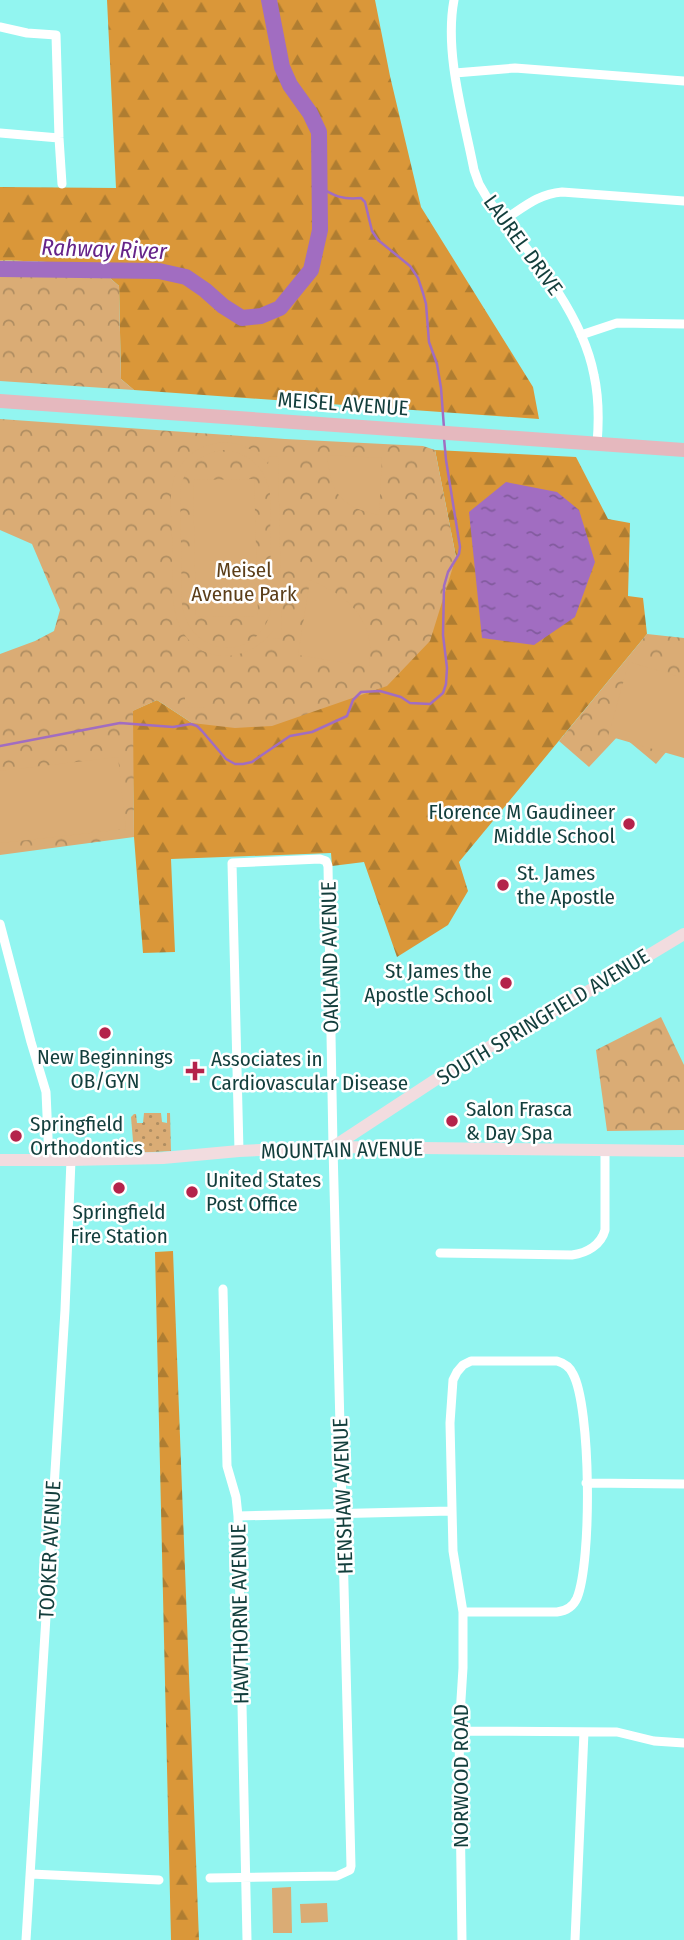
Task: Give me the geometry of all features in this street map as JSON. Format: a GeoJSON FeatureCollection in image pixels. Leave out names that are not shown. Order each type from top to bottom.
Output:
{"type":"FeatureCollection","features":[{"type":"Feature","properties":{"kind":"main road","name":"MEISEL AVENUE"},"geometry":{"type":"LineString","coordinates":[[0,401],[684,450]]}},
{"type":"Feature","properties":{"kind":"street","name":"LAUREL DRIVE"},"geometry":{"type":"LineString","coordinates":[[454,0],[451,36],[455,73],[479,184],[562,297],[581,335],[594,371],[597,389],[597,444]]}},
{"type":"Feature","properties":{"kind":"street"},"geometry":{"type":"LineString","coordinates":[[0,27],[27,33],[56,34],[62,184]]}},
{"type":"Feature","properties":{"kind":"street"},"geometry":{"type":"LineString","coordinates":[[455,73],[515,68],[684,81]]}},
{"type":"Feature","properties":{"kind":"street"},"geometry":{"type":"LineString","coordinates":[[0,133],[59,138]]}},
{"type":"Feature","properties":{"kind":"street"},"geometry":{"type":"LineString","coordinates":[[504,220],[539,197],[550,193],[684,201]]}},
{"type":"Feature","properties":{"kind":"street"},"geometry":{"type":"LineString","coordinates":[[581,335],[617,323],[684,324]]}},
{"type":"Feature","properties":{"kind":"street","name":"OAKLAND AVENUE"},"geometry":{"type":"LineString","coordinates":[[239,1152],[232,863],[320,859],[326,861],[328,866],[333,1147]]}},
{"type":"Feature","properties":{"kind":"street"},"geometry":{"type":"LineString","coordinates":[[0,924],[46,1092],[48,1160]]}},
{"type":"Feature","properties":{"kind":"street","name":"SOUTH SPRINGFIELD AVENUE"},"geometry":{"type":"LineString","coordinates":[[333,1147],[461,1063],[684,934]]}},
{"type":"Feature","properties":{"kind":"street","name":"MOUNTAIN AVENUE"},"geometry":{"type":"LineString","coordinates":[[0,1160],[163,1158],[333,1147],[684,1151]]}},
{"type":"Feature","properties":{"kind":"street","name":"HENSHAW AVENUE"},"geometry":{"type":"LineString","coordinates":[[246,1877],[337,1876],[350,1870],[351,1866],[333,1147]]}},
{"type":"Feature","properties":{"kind":"street"},"geometry":{"type":"LineString","coordinates":[[440,1253],[572,1255],[588,1251],[603,1237],[605,1230],[605,1151]]}},
{"type":"Feature","properties":{"kind":"street","name":"TOOKER AVENUE"},"geometry":{"type":"LineString","coordinates":[[26,1940],[65,1310],[71,1160]]}},
{"type":"Feature","properties":{"kind":"street","name":"HAWTHORNE AVENUE"},"geometry":{"type":"LineString","coordinates":[[223,1289],[227,1466],[236,1497],[238,1516],[247,1940]]}},
{"type":"Feature","properties":{"kind":"street","name":"NORWOOD ROAD"},"geometry":{"type":"LineString","coordinates":[[462,1940],[458,1731],[464,1668],[463,1612],[453,1550],[451,1511],[450,1423],[453,1380],[463,1365],[471,1361],[557,1361],[565,1364],[575,1376],[584,1416],[587,1523],[578,1597],[566,1611],[463,1612]]}},
{"type":"Feature","properties":{"kind":"street"},"geometry":{"type":"LineString","coordinates":[[586,1483],[684,1484]]}},
{"type":"Feature","properties":{"kind":"street"},"geometry":{"type":"LineString","coordinates":[[238,1516],[451,1511]]}},
{"type":"Feature","properties":{"kind":"street"},"geometry":{"type":"LineString","coordinates":[[458,1731],[617,1732],[654,1741],[684,1743]]}},
{"type":"Feature","properties":{"kind":"street"},"geometry":{"type":"LineString","coordinates":[[575,1940],[584,1732]]}},
{"type":"Feature","properties":{"kind":"street"},"geometry":{"type":"LineString","coordinates":[[30,1874],[159,1880]]}},
{"type":"Feature","properties":{"kind":"street"},"geometry":{"type":"LineString","coordinates":[[210,1878],[246,1877]]}},
{"type":"Feature","properties":{"kind":"green space"},"geometry":{"type":"Polygon","coordinates":[[[107,0],[375,0],[421,207],[533,387],[539,419],[134,390],[121,379],[119,286],[94,264],[0,260],[0,187],[116,188],[107,0]]]}},
{"type":"Feature","properties":{"kind":"green space"},"geometry":{"type":"Polygon","coordinates":[[[0,260],[94,264],[119,286],[121,379],[134,390],[0,381],[0,260]]]}},
{"type":"Feature","properties":{"kind":"green space","name":"Meisel Avenue Park"},"geometry":{"type":"Polygon","coordinates":[[[0,419],[423,446],[435,450],[456,557],[430,641],[387,686],[272,726],[235,728],[192,723],[157,700],[133,711],[134,837],[0,855],[0,654],[54,631],[60,610],[32,544],[0,530],[0,419]]]}},
{"type":"Feature","properties":{"kind":"green space"},"geometry":{"type":"Polygon","coordinates":[[[216,443],[242,446],[259,455],[268,464],[269,457],[278,456],[282,638],[273,639],[273,631],[251,650],[225,656],[199,649],[189,640],[180,627],[174,608],[172,583],[171,500],[174,478],[192,453],[216,443]],[[223,450],[201,458],[190,467],[180,488],[182,604],[187,622],[197,635],[210,644],[224,648],[239,646],[252,640],[263,628],[271,611],[268,485],[255,463],[232,451],[223,450]]]}},
{"type":"Feature","properties":{"kind":"green space"},"geometry":{"type":"Polygon","coordinates":[[[435,450],[576,457],[608,519],[630,523],[628,596],[643,598],[647,634],[459,862],[468,891],[448,925],[397,957],[364,862],[332,866],[331,853],[171,859],[175,952],[143,953],[134,837],[132,711],[157,700],[192,723],[456,557],[435,450]]]}},
{"type":"Feature","properties":{"kind":"green space"},"geometry":{"type":"Polygon","coordinates":[[[327,455],[382,458],[379,515],[346,503],[331,479],[327,455]]]}},
{"type":"Feature","properties":{"kind":"green space"},"geometry":{"type":"Polygon","coordinates":[[[254,479],[258,616],[196,617],[193,480],[254,479]]]}},
{"type":"Feature","properties":{"kind":"green space"},"geometry":{"type":"Polygon","coordinates":[[[310,580],[341,597],[357,612],[363,621],[370,644],[369,667],[298,655],[310,580]]]}},
{"type":"Feature","properties":{"kind":"green space"},"geometry":{"type":"Polygon","coordinates":[[[647,634],[684,638],[684,753],[673,744],[656,764],[620,734],[589,767],[559,741],[647,634]]]}},
{"type":"Feature","properties":{"kind":"green space"},"geometry":{"type":"Polygon","coordinates":[[[629,662],[684,678],[684,758],[608,736],[629,662]]]}},
{"type":"Feature","properties":{"kind":"green space"},"geometry":{"type":"Polygon","coordinates":[[[185,691],[207,691],[207,707],[185,708],[185,691]]]}},
{"type":"Feature","properties":{"kind":"green space"},"geometry":{"type":"Polygon","coordinates":[[[118,757],[126,829],[0,843],[0,771],[118,757]]]}},
{"type":"Feature","properties":{"kind":"green space"},"geometry":{"type":"Polygon","coordinates":[[[661,1017],[684,1065],[684,1130],[607,1131],[596,1050],[661,1017]]]}},
{"type":"Feature","properties":{"kind":"green space"},"geometry":{"type":"Polygon","coordinates":[[[144,1113],[161,1113],[162,1122],[167,1123],[167,1113],[170,1113],[171,1151],[134,1153],[131,1117],[136,1114],[137,1123],[143,1123],[144,1113]]]}},
{"type":"Feature","properties":{"kind":"green space"},"geometry":{"type":"Polygon","coordinates":[[[173,1251],[199,1940],[171,1940],[155,1252],[173,1251]]]}},
{"type":"Feature","properties":{"kind":"green space"},"geometry":{"type":"Polygon","coordinates":[[[291,1887],[292,1933],[273,1933],[272,1888],[291,1887]]]}},
{"type":"Feature","properties":{"kind":"green space"},"geometry":{"type":"Polygon","coordinates":[[[327,1903],[328,1922],[301,1923],[300,1904],[327,1903]]]}},
{"type":"Feature","properties":{"kind":"water"},"geometry":{"type":"Polygon","coordinates":[[[506,482],[557,492],[579,510],[595,562],[575,617],[534,645],[482,638],[469,512],[506,482]]]}},
{"type":"Feature","properties":{"kind":"waterway","name":"Rahway River"},"geometry":{"type":"LineString","coordinates":[[0,269],[159,271],[186,277],[242,318],[261,316],[280,308],[311,270],[320,230],[319,132],[282,67],[269,0]]}},
{"type":"Feature","properties":{"kind":"waterway"},"geometry":{"type":"LineString","coordinates":[[319,187],[339,197],[361,198],[365,202],[372,231],[378,240],[410,266],[418,278],[426,304],[429,342],[437,364],[444,428]]}},
{"type":"Feature","properties":{"kind":"waterway"},"geometry":{"type":"LineString","coordinates":[[0,746],[120,723],[173,727],[191,724],[197,726],[226,759],[235,764],[243,764],[252,762],[290,736],[312,732],[347,716],[353,700],[361,692],[380,691],[401,697],[410,703],[430,704],[443,693],[446,684],[444,586],[460,547],[444,438]]}},
{"type":"Feature","properties":{"kind":"place","name":"Florence M Gaudineer Middle School"},"geometry":{"type":"Point","coordinates":[629,824]}},
{"type":"Feature","properties":{"kind":"place","name":"St. James the Apostle"},"geometry":{"type":"Point","coordinates":[503,885]}},
{"type":"Feature","properties":{"kind":"place","name":"St James the Apostle School"},"geometry":{"type":"Point","coordinates":[506,983]}},
{"type":"Feature","properties":{"kind":"place","name":"New Beginnings OB/GYN"},"geometry":{"type":"Point","coordinates":[105,1033]}},
{"type":"Feature","properties":{"kind":"place","name":"Associates in Cardiovascular Disease"},"geometry":{"type":"Point","coordinates":[195,1071]}},
{"type":"Feature","properties":{"kind":"place","name":"Salon Frasca & Day Spa"},"geometry":{"type":"Point","coordinates":[452,1121]}},
{"type":"Feature","properties":{"kind":"place","name":"Springfield Orthodontics"},"geometry":{"type":"Point","coordinates":[16,1136]}},
{"type":"Feature","properties":{"kind":"place","name":"Springfield Fire Station"},"geometry":{"type":"Point","coordinates":[119,1188]}},
{"type":"Feature","properties":{"kind":"place","name":"United States Post Office"},"geometry":{"type":"Point","coordinates":[192,1192]}}]}
